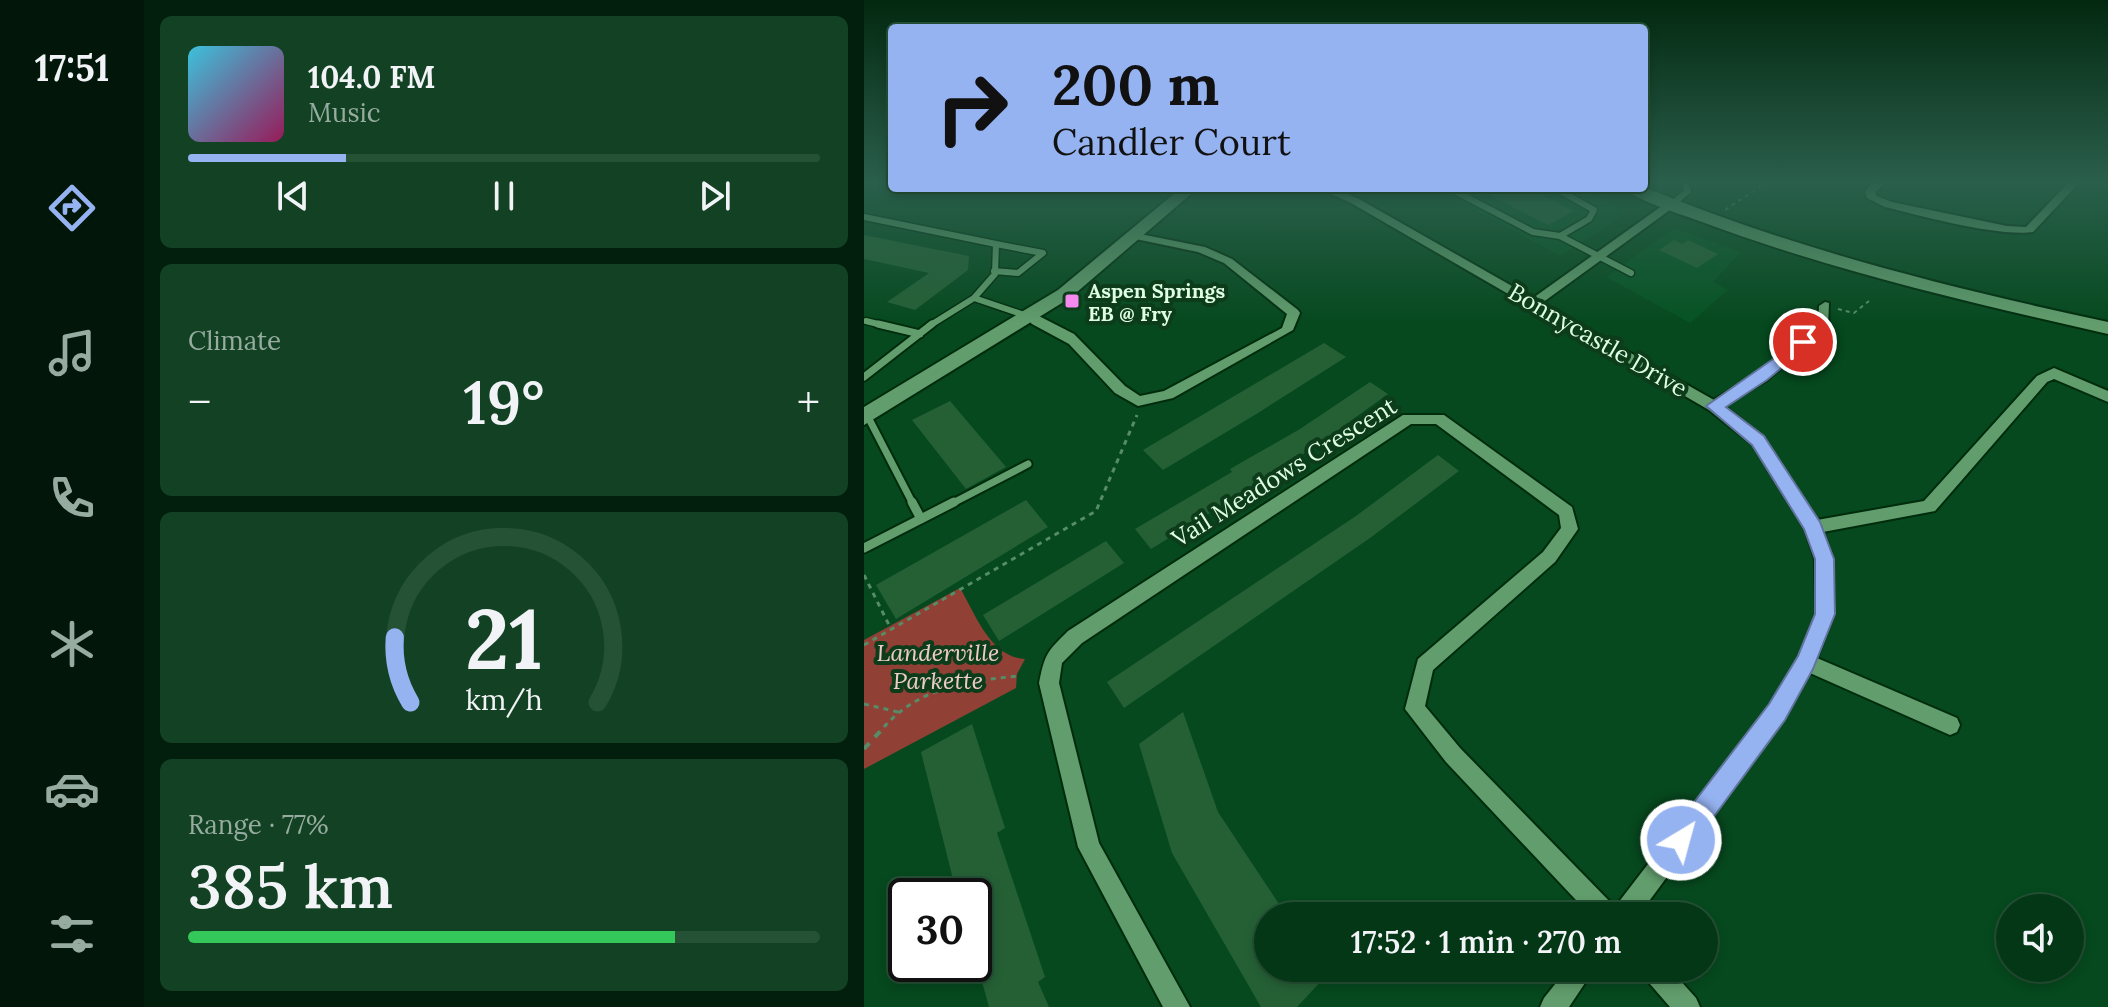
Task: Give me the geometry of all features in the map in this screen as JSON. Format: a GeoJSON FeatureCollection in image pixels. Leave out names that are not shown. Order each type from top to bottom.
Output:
{"type":"FeatureCollection","features":[{"type":"Feature","properties":{"kind":"main road"},"geometry":{"type":"LineString","coordinates":[[865,416],[1031,317],[1142,230]]}},
{"type":"Feature","properties":{"kind":"main road"},"geometry":{"type":"LineString","coordinates":[[1740,230],[1950,294],[2108,328]]}},
{"type":"Feature","properties":{"kind":"street","name":"Bonnycastle Drive"},"geometry":{"type":"LineString","coordinates":[[1406,230],[1714,406],[1758,441],[1813,527],[1824,559],[1825,614],[1806,662],[1777,712],[1634,902]]}},
{"type":"Feature","properties":{"kind":"street"},"geometry":{"type":"LineString","coordinates":[[1534,303],[1636,230]]}},
{"type":"Feature","properties":{"kind":"street"},"geometry":{"type":"LineString","coordinates":[[1031,317],[1078,343],[1125,393],[1138,401],[1168,395],[1287,330],[1294,313],[1228,261],[1201,249],[1135,236]]}},
{"type":"Feature","properties":{"kind":"street"},"geometry":{"type":"LineString","coordinates":[[1714,406],[1762,377],[1824,325],[1825,306]]}},
{"type":"Feature","properties":{"kind":"street"},"geometry":{"type":"LineString","coordinates":[[1813,527],[1929,507],[2042,379],[2054,373],[2108,397]]}},
{"type":"Feature","properties":{"kind":"street","name":"Vail Meadows Crescent"},"geometry":{"type":"LineString","coordinates":[[1177,1007],[1089,847],[1049,683],[1053,659],[1075,637],[1408,419],[1439,419],[1566,512],[1570,529],[1549,557],[1425,665],[1415,709],[1453,755],[1594,902]]}},
{"type":"Feature","properties":{"kind":"street"},"geometry":{"type":"LineString","coordinates":[[1806,662],[1950,725]]}},
{"type":"Feature","properties":{"kind":"street"},"geometry":{"type":"LineString","coordinates":[[1553,1007],[1572,982]]}},
{"type":"Feature","properties":{"kind":"street"},"geometry":{"type":"LineString","coordinates":[[1665,982],[1687,1007]]}},
{"type":"Feature","properties":{"kind":"lane"},"geometry":{"type":"LineString","coordinates":[[928,230],[1043,253],[1018,273],[994,271]]}},
{"type":"Feature","properties":{"kind":"lane"},"geometry":{"type":"LineString","coordinates":[[1529,230],[1560,236],[1631,273]]}},
{"type":"Feature","properties":{"kind":"lane"},"geometry":{"type":"LineString","coordinates":[[1560,236],[1570,230]]}},
{"type":"Feature","properties":{"kind":"lane"},"geometry":{"type":"LineString","coordinates":[[864,377],[974,298],[994,271],[996,244]]}},
{"type":"Feature","properties":{"kind":"lane"},"geometry":{"type":"LineString","coordinates":[[974,298],[1031,317]]}},
{"type":"Feature","properties":{"kind":"lane"},"geometry":{"type":"LineString","coordinates":[[866,321],[920,334]]}},
{"type":"Feature","properties":{"kind":"lane"},"geometry":{"type":"LineString","coordinates":[[865,416],[921,519]]}},
{"type":"Feature","properties":{"kind":"lane"},"geometry":{"type":"LineString","coordinates":[[864,548],[1028,464]]}},
{"type":"Feature","properties":{"kind":"path"},"geometry":{"type":"LineString","coordinates":[[1825,306],[1854,313],[1869,301]]}},
{"type":"Feature","properties":{"kind":"path"},"geometry":{"type":"LineString","coordinates":[[864,645],[1096,511],[1137,414]]}},
{"type":"Feature","properties":{"kind":"path"},"geometry":{"type":"LineString","coordinates":[[864,575],[891,629]]}},
{"type":"Feature","properties":{"kind":"path"},"geometry":{"type":"LineString","coordinates":[[864,749],[898,712],[918,698],[954,685],[1019,676]]}},
{"type":"Feature","properties":{"kind":"path"},"geometry":{"type":"LineString","coordinates":[[864,704],[898,712]]}},
{"type":"Feature","properties":{"kind":"shaded area"},"geometry":{"type":"Polygon","coordinates":[[[1512,230],[1600,230],[1560,256],[1512,230]]]}},
{"type":"Feature","properties":{"kind":"shaded area"},"geometry":{"type":"Polygon","coordinates":[[[1671,230],[1680,230],[1741,252],[1713,282],[1728,290],[1690,323],[1606,277],[1671,230]]]}},
{"type":"Feature","properties":{"kind":"green space","name":"Landerville Parkette"},"geometry":{"type":"Polygon","coordinates":[[[960,588],[993,643],[1002,651],[1025,659],[1017,674],[1016,688],[864,769],[864,640],[960,588]]]}},
{"type":"Feature","properties":{"kind":"building"},"geometry":{"type":"Polygon","coordinates":[[[864,235],[969,256],[968,270],[915,310],[887,302],[929,273],[864,259],[864,235]]]}},
{"type":"Feature","properties":{"kind":"building"},"geometry":{"type":"Polygon","coordinates":[[[1674,240],[1682,244],[1688,240],[1718,254],[1697,268],[1659,250],[1674,240]]]}},
{"type":"Feature","properties":{"kind":"building"},"geometry":{"type":"Polygon","coordinates":[[[1324,343],[1346,357],[1163,470],[1143,450],[1324,343]]]}},
{"type":"Feature","properties":{"kind":"building"},"geometry":{"type":"Polygon","coordinates":[[[1370,382],[1388,394],[1236,497],[1151,549],[1135,529],[1232,472],[1230,469],[1300,429],[1370,382]]]}},
{"type":"Feature","properties":{"kind":"building"},"geometry":{"type":"Polygon","coordinates":[[[950,401],[1006,467],[966,489],[912,420],[950,401]]]}},
{"type":"Feature","properties":{"kind":"building"},"geometry":{"type":"Polygon","coordinates":[[[1438,455],[1459,471],[1370,538],[1124,708],[1107,682],[1356,516],[1438,455]]]}},
{"type":"Feature","properties":{"kind":"building"},"geometry":{"type":"Polygon","coordinates":[[[1026,500],[1048,527],[896,619],[876,585],[1026,500]]]}},
{"type":"Feature","properties":{"kind":"building"},"geometry":{"type":"Polygon","coordinates":[[[1106,541],[1124,563],[999,641],[983,615],[1106,541]]]}},
{"type":"Feature","properties":{"kind":"building"},"geometry":{"type":"Polygon","coordinates":[[[1183,712],[1218,812],[1278,902],[1254,902],[1254,982],[1320,982],[1297,1007],[1261,1007],[1172,853],[1139,744],[1183,712]]]}},
{"type":"Feature","properties":{"kind":"building"},"geometry":{"type":"Polygon","coordinates":[[[972,724],[1005,828],[997,833],[1045,977],[1038,982],[1049,1007],[989,1007],[982,982],[992,982],[992,878],[953,878],[921,752],[972,724]]]}},
{"type":"Feature","properties":{"kind":"place","name":"Aspen Springs EB @ Fry"},"geometry":{"type":"Point","coordinates":[1072,301]}},
{"type":"Feature","properties":{"kind":"route"},"geometry":{"type":"LineString","coordinates":[[1681,840],[1777,712],[1806,662],[1825,614],[1824,559],[1813,527],[1758,441],[1714,406],[1762,377],[1803,342]]}}]}
